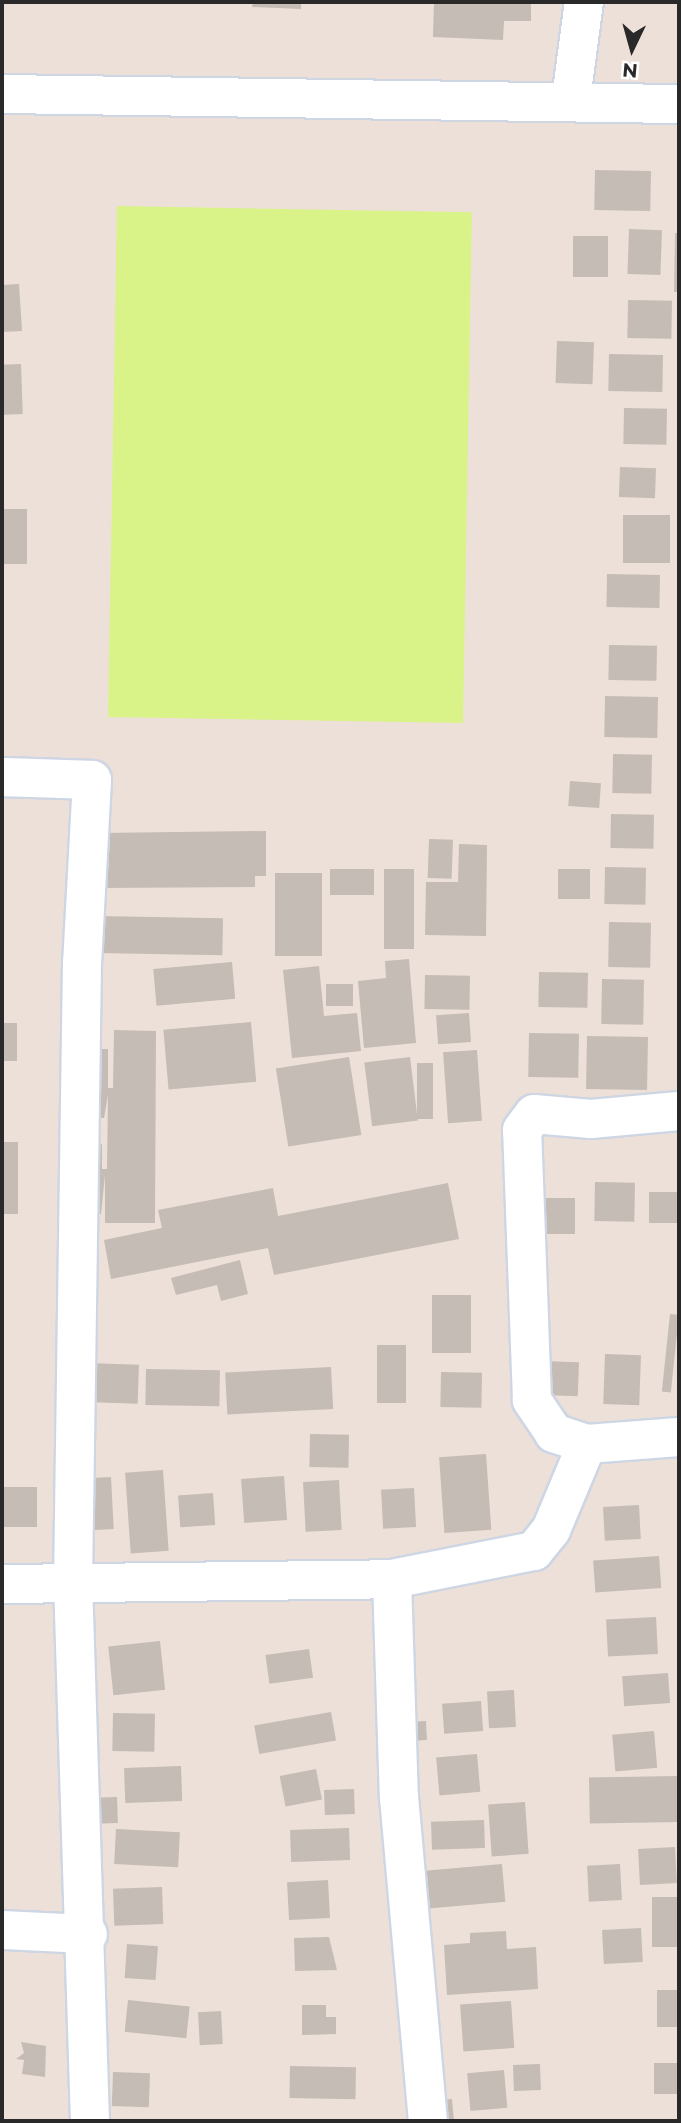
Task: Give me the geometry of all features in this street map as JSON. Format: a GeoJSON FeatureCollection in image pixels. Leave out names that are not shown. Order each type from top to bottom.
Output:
{"type":"FeatureCollection","features":[{"type":"Feature","properties":{"kind":"street"},"geometry":{"type":"LineString","coordinates":[[571,99],[584,2]]}},
{"type":"Feature","properties":{"kind":"street"},"geometry":{"type":"LineString","coordinates":[[2,94],[571,99],[679,104]]}},
{"type":"Feature","properties":{"kind":"street"},"geometry":{"type":"LineString","coordinates":[[2,778],[92,780],[81,1017],[73,1581],[88,1934],[90,2121]]}},
{"type":"Feature","properties":{"kind":"street"},"geometry":{"type":"LineString","coordinates":[[679,1111],[591,1119],[534,1114],[522,1130],[532,1400],[554,1433],[587,1444],[679,1437]]}},
{"type":"Feature","properties":{"kind":"street"},"geometry":{"type":"LineString","coordinates":[[2,1584],[392,1579],[534,1551],[551,1530],[587,1444]]}},
{"type":"Feature","properties":{"kind":"street"},"geometry":{"type":"LineString","coordinates":[[392,1579],[399,1797],[428,2121]]}},
{"type":"Feature","properties":{"kind":"street"},"geometry":{"type":"LineString","coordinates":[[2,1930],[88,1934]]}},
{"type":"Feature","properties":{"kind":"green space"},"geometry":{"type":"Polygon","coordinates":[[[117,206],[472,212],[463,723],[108,717],[117,206]]]}},
{"type":"Feature","properties":{"kind":"building"},"geometry":{"type":"Polygon","coordinates":[[[253,2],[301,2],[301,9],[252,7],[253,2]]]}},
{"type":"Feature","properties":{"kind":"building"},"geometry":{"type":"Polygon","coordinates":[[[434,2],[531,2],[531,21],[504,21],[503,40],[433,37],[434,2]]]}},
{"type":"Feature","properties":{"kind":"building"},"geometry":{"type":"Polygon","coordinates":[[[595,170],[651,171],[650,211],[594,210],[595,170]]]}},
{"type":"Feature","properties":{"kind":"building"},"geometry":{"type":"Polygon","coordinates":[[[629,229],[662,230],[660,275],[627,274],[629,229]]]}},
{"type":"Feature","properties":{"kind":"building"},"geometry":{"type":"Polygon","coordinates":[[[675,233],[679,233],[679,292],[674,292],[675,233]]]}},
{"type":"Feature","properties":{"kind":"building"},"geometry":{"type":"Polygon","coordinates":[[[573,236],[608,236],[608,277],[573,277],[573,236]]]}},
{"type":"Feature","properties":{"kind":"building"},"geometry":{"type":"Polygon","coordinates":[[[19,284],[22,331],[2,332],[2,285],[19,284]]]}},
{"type":"Feature","properties":{"kind":"building"},"geometry":{"type":"Polygon","coordinates":[[[628,300],[672,301],[671,339],[627,338],[628,300]]]}},
{"type":"Feature","properties":{"kind":"building"},"geometry":{"type":"Polygon","coordinates":[[[557,341],[594,342],[593,384],[556,383],[557,341]]]}},
{"type":"Feature","properties":{"kind":"building"},"geometry":{"type":"Polygon","coordinates":[[[609,354],[663,355],[662,392],[608,391],[609,354]]]}},
{"type":"Feature","properties":{"kind":"building"},"geometry":{"type":"Polygon","coordinates":[[[21,364],[23,414],[4,415],[2,365],[21,364]]]}},
{"type":"Feature","properties":{"kind":"building"},"geometry":{"type":"Polygon","coordinates":[[[624,408],[667,409],[666,445],[623,444],[624,408]]]}},
{"type":"Feature","properties":{"kind":"building"},"geometry":{"type":"Polygon","coordinates":[[[620,467],[656,468],[655,498],[619,497],[620,467]]]}},
{"type":"Feature","properties":{"kind":"building"},"geometry":{"type":"Polygon","coordinates":[[[2,509],[27,509],[27,564],[2,564],[2,509]]]}},
{"type":"Feature","properties":{"kind":"building"},"geometry":{"type":"Polygon","coordinates":[[[623,515],[670,515],[670,563],[623,563],[623,515]]]}},
{"type":"Feature","properties":{"kind":"building"},"geometry":{"type":"Polygon","coordinates":[[[607,574],[660,575],[659,608],[606,607],[607,574]]]}},
{"type":"Feature","properties":{"kind":"building"},"geometry":{"type":"Polygon","coordinates":[[[609,645],[657,646],[656,681],[608,680],[609,645]]]}},
{"type":"Feature","properties":{"kind":"building"},"geometry":{"type":"Polygon","coordinates":[[[605,696],[658,697],[657,738],[604,737],[605,696]]]}},
{"type":"Feature","properties":{"kind":"building"},"geometry":{"type":"Polygon","coordinates":[[[613,754],[652,755],[651,794],[612,793],[613,754]]]}},
{"type":"Feature","properties":{"kind":"building"},"geometry":{"type":"Polygon","coordinates":[[[570,781],[601,783],[599,808],[568,806],[570,781]]]}},
{"type":"Feature","properties":{"kind":"building"},"geometry":{"type":"Polygon","coordinates":[[[611,814],[654,815],[653,849],[610,848],[611,814]]]}},
{"type":"Feature","properties":{"kind":"building"},"geometry":{"type":"Polygon","coordinates":[[[266,831],[266,876],[255,876],[255,887],[100,888],[99,833],[266,831]]]}},
{"type":"Feature","properties":{"kind":"building"},"geometry":{"type":"Polygon","coordinates":[[[429,839],[453,840],[452,879],[428,878],[429,839]]]}},
{"type":"Feature","properties":{"kind":"building"},"geometry":{"type":"Polygon","coordinates":[[[459,844],[487,845],[486,936],[425,935],[426,882],[458,882],[459,844]]]}},
{"type":"Feature","properties":{"kind":"building"},"geometry":{"type":"Polygon","coordinates":[[[605,867],[646,868],[645,905],[604,904],[605,867]]]}},
{"type":"Feature","properties":{"kind":"building"},"geometry":{"type":"Polygon","coordinates":[[[330,869],[374,869],[374,895],[330,895],[330,869]]]}},
{"type":"Feature","properties":{"kind":"building"},"geometry":{"type":"Polygon","coordinates":[[[384,869],[414,869],[414,949],[384,949],[384,869]]]}},
{"type":"Feature","properties":{"kind":"building"},"geometry":{"type":"Polygon","coordinates":[[[558,869],[590,869],[590,899],[558,899],[558,869]]]}},
{"type":"Feature","properties":{"kind":"building"},"geometry":{"type":"Polygon","coordinates":[[[275,873],[322,873],[322,956],[275,956],[275,873]]]}},
{"type":"Feature","properties":{"kind":"building"},"geometry":{"type":"Polygon","coordinates":[[[97,916],[223,918],[222,955],[96,953],[97,916]]]}},
{"type":"Feature","properties":{"kind":"building"},"geometry":{"type":"Polygon","coordinates":[[[609,922],[651,923],[650,968],[608,967],[609,922]]]}},
{"type":"Feature","properties":{"kind":"building"},"geometry":{"type":"Polygon","coordinates":[[[409,959],[416,1043],[364,1048],[358,981],[386,978],[385,961],[409,959]]]}},
{"type":"Feature","properties":{"kind":"building"},"geometry":{"type":"Polygon","coordinates":[[[232,962],[235,999],[157,1006],[153,969],[232,962]]]}},
{"type":"Feature","properties":{"kind":"building"},"geometry":{"type":"Polygon","coordinates":[[[319,966],[324,1016],[357,1013],[361,1051],[292,1058],[283,970],[319,966]]]}},
{"type":"Feature","properties":{"kind":"building"},"geometry":{"type":"Polygon","coordinates":[[[539,972],[588,973],[587,1008],[538,1007],[539,972]]]}},
{"type":"Feature","properties":{"kind":"building"},"geometry":{"type":"Polygon","coordinates":[[[425,975],[470,976],[469,1010],[424,1009],[425,975]]]}},
{"type":"Feature","properties":{"kind":"building"},"geometry":{"type":"Polygon","coordinates":[[[602,979],[644,980],[643,1025],[601,1024],[602,979]]]}},
{"type":"Feature","properties":{"kind":"building"},"geometry":{"type":"Polygon","coordinates":[[[326,984],[353,984],[353,1006],[326,1006],[326,984]]]}},
{"type":"Feature","properties":{"kind":"building"},"geometry":{"type":"Polygon","coordinates":[[[469,1013],[471,1042],[438,1044],[436,1015],[469,1013]]]}},
{"type":"Feature","properties":{"kind":"building"},"geometry":{"type":"Polygon","coordinates":[[[251,1022],[256,1082],[169,1089],[163,1030],[251,1022]]]}},
{"type":"Feature","properties":{"kind":"building"},"geometry":{"type":"Polygon","coordinates":[[[2,1023],[17,1023],[17,1061],[2,1061],[2,1023]]]}},
{"type":"Feature","properties":{"kind":"building"},"geometry":{"type":"Polygon","coordinates":[[[114,1030],[156,1031],[155,1223],[105,1223],[105,1175],[101,1214],[91,1214],[82,1144],[102,1144],[102,1169],[107,1169],[108,1095],[104,1118],[87,1117],[88,1049],[108,1049],[108,1088],[113,1088],[114,1030]]]}},
{"type":"Feature","properties":{"kind":"building"},"geometry":{"type":"Polygon","coordinates":[[[529,1033],[579,1034],[578,1078],[528,1077],[529,1033]]]}},
{"type":"Feature","properties":{"kind":"building"},"geometry":{"type":"Polygon","coordinates":[[[587,1036],[648,1037],[647,1090],[586,1089],[587,1036]]]}},
{"type":"Feature","properties":{"kind":"building"},"geometry":{"type":"Polygon","coordinates":[[[477,1050],[482,1121],[448,1123],[443,1052],[477,1050]]]}},
{"type":"Feature","properties":{"kind":"building"},"geometry":{"type":"Polygon","coordinates":[[[349,1057],[361,1135],[288,1147],[276,1069],[349,1057]]]}},
{"type":"Feature","properties":{"kind":"building"},"geometry":{"type":"Polygon","coordinates":[[[410,1057],[418,1121],[372,1126],[364,1063],[410,1057]]]}},
{"type":"Feature","properties":{"kind":"building"},"geometry":{"type":"Polygon","coordinates":[[[417,1063],[433,1063],[433,1119],[417,1119],[417,1063]]]}},
{"type":"Feature","properties":{"kind":"building"},"geometry":{"type":"Polygon","coordinates":[[[2,1142],[18,1142],[18,1214],[2,1214],[2,1142]]]}},
{"type":"Feature","properties":{"kind":"building"},"geometry":{"type":"Polygon","coordinates":[[[595,1182],[635,1183],[634,1222],[594,1221],[595,1182]]]}},
{"type":"Feature","properties":{"kind":"building"},"geometry":{"type":"Polygon","coordinates":[[[448,1183],[459,1239],[274,1275],[268,1248],[111,1279],[104,1240],[162,1228],[158,1210],[273,1188],[278,1216],[448,1183]]]}},
{"type":"Feature","properties":{"kind":"building"},"geometry":{"type":"Polygon","coordinates":[[[649,1192],[679,1192],[679,1223],[649,1223],[649,1192]]]}},
{"type":"Feature","properties":{"kind":"building"},"geometry":{"type":"Polygon","coordinates":[[[535,1198],[575,1198],[575,1234],[535,1234],[535,1198]]]}},
{"type":"Feature","properties":{"kind":"building"},"geometry":{"type":"Polygon","coordinates":[[[240,1260],[248,1294],[221,1301],[217,1285],[176,1295],[171,1278],[240,1260]]]}},
{"type":"Feature","properties":{"kind":"building"},"geometry":{"type":"Polygon","coordinates":[[[432,1295],[471,1295],[471,1353],[432,1353],[432,1295]]]}},
{"type":"Feature","properties":{"kind":"building"},"geometry":{"type":"Polygon","coordinates":[[[670,1314],[679,1315],[671,1393],[662,1392],[670,1314]]]}},
{"type":"Feature","properties":{"kind":"building"},"geometry":{"type":"Polygon","coordinates":[[[377,1345],[406,1345],[406,1403],[377,1403],[377,1345]]]}},
{"type":"Feature","properties":{"kind":"building"},"geometry":{"type":"Polygon","coordinates":[[[605,1354],[641,1355],[639,1405],[603,1404],[605,1354]]]}},
{"type":"Feature","properties":{"kind":"building"},"geometry":{"type":"Polygon","coordinates":[[[542,1361],[579,1362],[578,1396],[541,1395],[542,1361]]]}},
{"type":"Feature","properties":{"kind":"building"},"geometry":{"type":"Polygon","coordinates":[[[87,1363],[139,1365],[138,1404],[86,1402],[87,1363]]]}},
{"type":"Feature","properties":{"kind":"building"},"geometry":{"type":"Polygon","coordinates":[[[331,1367],[333,1409],[227,1414],[225,1373],[331,1367]]]}},
{"type":"Feature","properties":{"kind":"building"},"geometry":{"type":"Polygon","coordinates":[[[146,1369],[220,1370],[219,1406],[145,1405],[146,1369]]]}},
{"type":"Feature","properties":{"kind":"building"},"geometry":{"type":"Polygon","coordinates":[[[441,1372],[482,1373],[481,1408],[440,1407],[441,1372]]]}},
{"type":"Feature","properties":{"kind":"building"},"geometry":{"type":"Polygon","coordinates":[[[310,1434],[349,1435],[348,1468],[309,1467],[310,1434]]]}},
{"type":"Feature","properties":{"kind":"building"},"geometry":{"type":"Polygon","coordinates":[[[486,1454],[491,1530],[444,1533],[439,1457],[486,1454]]]}},
{"type":"Feature","properties":{"kind":"building"},"geometry":{"type":"Polygon","coordinates":[[[163,1470],[169,1551],[131,1553],[125,1473],[163,1470]]]}},
{"type":"Feature","properties":{"kind":"building"},"geometry":{"type":"Polygon","coordinates":[[[284,1476],[287,1520],[244,1523],[241,1479],[284,1476]]]}},
{"type":"Feature","properties":{"kind":"building"},"geometry":{"type":"Polygon","coordinates":[[[111,1477],[114,1529],[80,1531],[77,1479],[111,1477]]]}},
{"type":"Feature","properties":{"kind":"building"},"geometry":{"type":"Polygon","coordinates":[[[339,1480],[342,1530],[306,1532],[303,1482],[339,1480]]]}},
{"type":"Feature","properties":{"kind":"building"},"geometry":{"type":"Polygon","coordinates":[[[3,1487],[37,1487],[37,1527],[3,1527],[3,1487]]]}},
{"type":"Feature","properties":{"kind":"building"},"geometry":{"type":"Polygon","coordinates":[[[414,1488],[416,1527],[383,1529],[381,1490],[414,1488]]]}},
{"type":"Feature","properties":{"kind":"building"},"geometry":{"type":"Polygon","coordinates":[[[213,1493],[215,1525],[180,1527],[178,1495],[213,1493]]]}},
{"type":"Feature","properties":{"kind":"building"},"geometry":{"type":"Polygon","coordinates":[[[639,1505],[641,1539],[605,1541],[603,1507],[639,1505]]]}},
{"type":"Feature","properties":{"kind":"building"},"geometry":{"type":"Polygon","coordinates":[[[659,1556],[661,1588],[595,1593],[593,1561],[659,1556]]]}},
{"type":"Feature","properties":{"kind":"building"},"geometry":{"type":"Polygon","coordinates":[[[656,1617],[658,1654],[608,1657],[606,1620],[656,1617]]]}},
{"type":"Feature","properties":{"kind":"building"},"geometry":{"type":"Polygon","coordinates":[[[160,1641],[165,1690],[113,1695],[108,1646],[160,1641]]]}},
{"type":"Feature","properties":{"kind":"building"},"geometry":{"type":"Polygon","coordinates":[[[309,1649],[313,1678],[269,1684],[265,1655],[309,1649]]]}},
{"type":"Feature","properties":{"kind":"building"},"geometry":{"type":"Polygon","coordinates":[[[668,1673],[670,1703],[624,1706],[622,1676],[668,1673]]]}},
{"type":"Feature","properties":{"kind":"building"},"geometry":{"type":"Polygon","coordinates":[[[514,1690],[516,1727],[489,1728],[487,1691],[514,1690]]]}},
{"type":"Feature","properties":{"kind":"building"},"geometry":{"type":"Polygon","coordinates":[[[481,1701],[483,1731],[444,1734],[442,1704],[481,1701]]]}},
{"type":"Feature","properties":{"kind":"building"},"geometry":{"type":"Polygon","coordinates":[[[331,1712],[336,1741],[259,1754],[254,1726],[331,1712]]]}},
{"type":"Feature","properties":{"kind":"building"},"geometry":{"type":"Polygon","coordinates":[[[113,1713],[155,1714],[154,1752],[112,1751],[113,1713]]]}},
{"type":"Feature","properties":{"kind":"building"},"geometry":{"type":"Polygon","coordinates":[[[426,1721],[427,1740],[393,1742],[392,1723],[426,1721]]]}},
{"type":"Feature","properties":{"kind":"building"},"geometry":{"type":"Polygon","coordinates":[[[654,1731],[657,1768],[615,1772],[612,1735],[654,1731]]]}},
{"type":"Feature","properties":{"kind":"building"},"geometry":{"type":"Polygon","coordinates":[[[477,1754],[480,1792],[439,1795],[436,1758],[477,1754]]]}},
{"type":"Feature","properties":{"kind":"building"},"geometry":{"type":"Polygon","coordinates":[[[181,1766],[182,1801],[125,1803],[124,1768],[181,1766]]]}},
{"type":"Feature","properties":{"kind":"building"},"geometry":{"type":"Polygon","coordinates":[[[316,1769],[322,1799],[286,1806],[280,1776],[316,1769]]]}},
{"type":"Feature","properties":{"kind":"building"},"geometry":{"type":"Polygon","coordinates":[[[678,1776],[679,1822],[590,1824],[589,1778],[678,1776]]]}},
{"type":"Feature","properties":{"kind":"building"},"geometry":{"type":"Polygon","coordinates":[[[354,1789],[355,1814],[325,1815],[324,1790],[354,1789]]]}},
{"type":"Feature","properties":{"kind":"building"},"geometry":{"type":"Polygon","coordinates":[[[117,1797],[118,1823],[86,1824],[85,1798],[117,1797]]]}},
{"type":"Feature","properties":{"kind":"building"},"geometry":{"type":"Polygon","coordinates":[[[525,1802],[529,1854],[492,1856],[488,1805],[525,1802]]]}},
{"type":"Feature","properties":{"kind":"building"},"geometry":{"type":"Polygon","coordinates":[[[484,1820],[485,1848],[432,1850],[431,1822],[484,1820]]]}},
{"type":"Feature","properties":{"kind":"building"},"geometry":{"type":"Polygon","coordinates":[[[349,1828],[350,1860],[291,1862],[290,1830],[349,1828]]]}},
{"type":"Feature","properties":{"kind":"building"},"geometry":{"type":"Polygon","coordinates":[[[116,1829],[180,1832],[178,1867],[114,1864],[116,1829]]]}},
{"type":"Feature","properties":{"kind":"building"},"geometry":{"type":"Polygon","coordinates":[[[675,1847],[677,1883],[640,1885],[638,1849],[675,1847]]]}},
{"type":"Feature","properties":{"kind":"building"},"geometry":{"type":"Polygon","coordinates":[[[502,1864],[505,1902],[426,1909],[422,1871],[502,1864]]]}},
{"type":"Feature","properties":{"kind":"building"},"geometry":{"type":"Polygon","coordinates":[[[620,1864],[622,1900],[589,1902],[587,1866],[620,1864]]]}},
{"type":"Feature","properties":{"kind":"building"},"geometry":{"type":"Polygon","coordinates":[[[328,1880],[330,1918],[289,1920],[287,1882],[328,1880]]]}},
{"type":"Feature","properties":{"kind":"building"},"geometry":{"type":"Polygon","coordinates":[[[162,1887],[163,1924],[114,1926],[113,1889],[162,1887]]]}},
{"type":"Feature","properties":{"kind":"building"},"geometry":{"type":"Polygon","coordinates":[[[652,1897],[679,1897],[679,1947],[652,1947],[652,1897]]]}},
{"type":"Feature","properties":{"kind":"building"},"geometry":{"type":"Polygon","coordinates":[[[641,1928],[643,1962],[604,1964],[602,1930],[641,1928]]]}},
{"type":"Feature","properties":{"kind":"building"},"geometry":{"type":"Polygon","coordinates":[[[506,1931],[507,1949],[536,1947],[538,1989],[447,1995],[444,1945],[470,1943],[470,1933],[506,1931]]]}},
{"type":"Feature","properties":{"kind":"building"},"geometry":{"type":"Polygon","coordinates":[[[329,1937],[337,1970],[295,1971],[294,1938],[329,1937]]]}},
{"type":"Feature","properties":{"kind":"building"},"geometry":{"type":"Polygon","coordinates":[[[127,1944],[158,1946],[156,1980],[125,1978],[127,1944]]]}},
{"type":"Feature","properties":{"kind":"building"},"geometry":{"type":"Polygon","coordinates":[[[657,1990],[679,1990],[679,2027],[657,2027],[657,1990]]]}},
{"type":"Feature","properties":{"kind":"building"},"geometry":{"type":"Polygon","coordinates":[[[128,2000],[190,2006],[186,2038],[125,2032],[128,2000]]]}},
{"type":"Feature","properties":{"kind":"building"},"geometry":{"type":"Polygon","coordinates":[[[511,2001],[514,2048],[463,2051],[460,2005],[511,2001]]]}},
{"type":"Feature","properties":{"kind":"building"},"geometry":{"type":"Polygon","coordinates":[[[302,2005],[326,2005],[326,2017],[336,2017],[336,2034],[302,2035],[302,2005]]]}},
{"type":"Feature","properties":{"kind":"building"},"geometry":{"type":"Polygon","coordinates":[[[221,2011],[223,2044],[200,2045],[198,2012],[221,2011]]]}},
{"type":"Feature","properties":{"kind":"building"},"geometry":{"type":"Polygon","coordinates":[[[21,2042],[46,2046],[45,2077],[22,2074],[24,2060],[16,2059],[24,2053],[21,2042]]]}},
{"type":"Feature","properties":{"kind":"building"},"geometry":{"type":"Polygon","coordinates":[[[654,2063],[679,2063],[679,2094],[654,2094],[654,2063]]]}},
{"type":"Feature","properties":{"kind":"building"},"geometry":{"type":"Polygon","coordinates":[[[540,2064],[541,2090],[514,2091],[513,2065],[540,2064]]]}},
{"type":"Feature","properties":{"kind":"building"},"geometry":{"type":"Polygon","coordinates":[[[290,2066],[356,2067],[355,2099],[289,2098],[290,2066]]]}},
{"type":"Feature","properties":{"kind":"building"},"geometry":{"type":"Polygon","coordinates":[[[504,2070],[507,2108],[470,2111],[467,2073],[504,2070]]]}},
{"type":"Feature","properties":{"kind":"building"},"geometry":{"type":"Polygon","coordinates":[[[113,2072],[150,2073],[149,2107],[112,2106],[113,2072]]]}},
{"type":"Feature","properties":{"kind":"building"},"geometry":{"type":"Polygon","coordinates":[[[452,2099],[454,2121],[431,2121],[429,2101],[452,2099]]]}}]}
